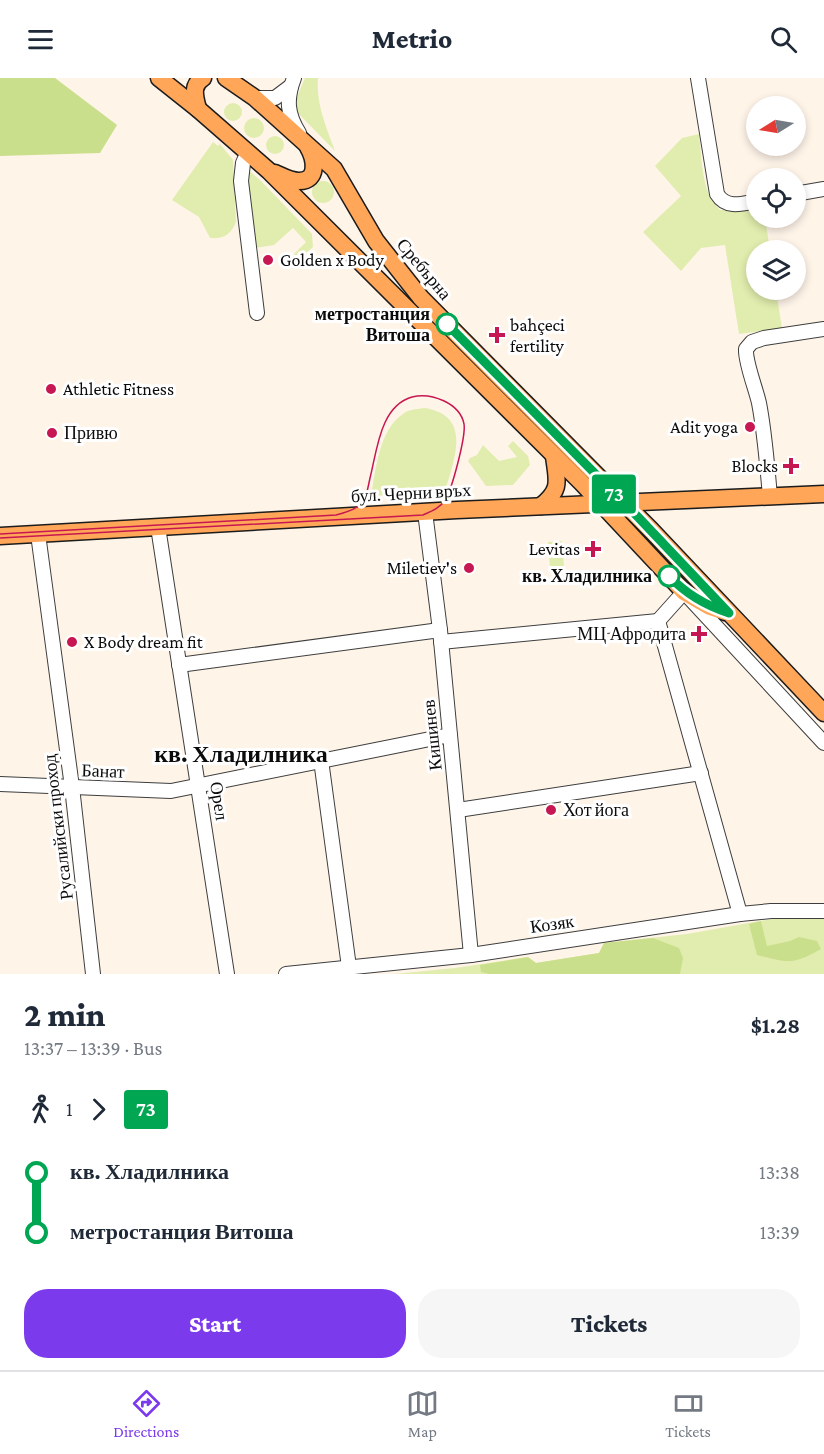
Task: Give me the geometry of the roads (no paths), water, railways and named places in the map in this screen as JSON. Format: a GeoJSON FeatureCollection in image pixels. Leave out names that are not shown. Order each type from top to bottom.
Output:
{"type":"FeatureCollection","features":[{"type":"Feature","properties":{"kind":"main road","name":"Сребърна"},"geometry":{"type":"LineString","coordinates":[[159,78],[268,171],[554,456],[684,592],[710,607],[729,613]]}},
{"type":"Feature","properties":{"kind":"main road"},"geometry":{"type":"LineString","coordinates":[[198,109],[194,94],[195,86],[204,78]]}},
{"type":"Feature","properties":{"kind":"main road"},"geometry":{"type":"LineString","coordinates":[[226,78],[255,98],[303,140],[315,162],[311,175],[302,181],[294,181],[268,171]]}},
{"type":"Feature","properties":{"kind":"main road","name":"Сребърна"},"geometry":{"type":"LineString","coordinates":[[303,140],[334,169],[376,241],[421,298],[623,502],[824,713]]}},
{"type":"Feature","properties":{"kind":"main road"},"geometry":{"type":"LineString","coordinates":[[541,506],[556,490],[554,456]]}},
{"type":"Feature","properties":{"kind":"main road","name":"бул. Черни връх"},"geometry":{"type":"LineString","coordinates":[[0,536],[541,506],[824,494]]}},
{"type":"Feature","properties":{"kind":"street"},"geometry":{"type":"LineString","coordinates":[[698,78],[717,194],[720,199],[729,204],[746,202]]}},
{"type":"Feature","properties":{"kind":"street","name":"Сребърна"},"geometry":{"type":"LineString","coordinates":[[255,98],[275,98],[293,82]]}},
{"type":"Feature","properties":{"kind":"street","name":"Сребърна"},"geometry":{"type":"LineString","coordinates":[[293,82],[288,100],[289,114],[303,140]]}},
{"type":"Feature","properties":{"kind":"street"},"geometry":{"type":"LineString","coordinates":[[248,152],[243,163],[241,181],[257,313]]}},
{"type":"Feature","properties":{"kind":"street"},"geometry":{"type":"LineString","coordinates":[[806,192],[824,189]]}},
{"type":"Feature","properties":{"kind":"street"},"geometry":{"type":"LineString","coordinates":[[770,496],[765,433],[746,349],[752,342],[764,338],[824,329]]}},
{"type":"Feature","properties":{"kind":"street","name":"Кишинев"},"geometry":{"type":"LineString","coordinates":[[425,512],[441,636],[471,955]]}},
{"type":"Feature","properties":{"kind":"street","name":"Орел"},"geometry":{"type":"LineString","coordinates":[[158,527],[227,974]]}},
{"type":"Feature","properties":{"kind":"street","name":"Русалийски проход"},"geometry":{"type":"LineString","coordinates":[[38,534],[72,787],[93,974]]}},
{"type":"Feature","properties":{"kind":"street"},"geometry":{"type":"LineString","coordinates":[[179,665],[441,636],[658,621],[684,592],[824,743]]}},
{"type":"Feature","properties":{"kind":"street"},"geometry":{"type":"LineString","coordinates":[[658,621],[740,914]]}},
{"type":"Feature","properties":{"kind":"street","name":"Банат"},"geometry":{"type":"LineString","coordinates":[[0,784],[171,791],[450,735]]}},
{"type":"Feature","properties":{"kind":"street"},"geometry":{"type":"LineString","coordinates":[[321,760],[349,967]]}},
{"type":"Feature","properties":{"kind":"street"},"geometry":{"type":"LineString","coordinates":[[458,810],[701,773]]}},
{"type":"Feature","properties":{"kind":"street","name":"Козяк"},"geometry":{"type":"LineString","coordinates":[[286,974],[471,955],[740,914],[771,911],[824,911]]}},
{"type":"Feature","properties":{"kind":"tram line"},"geometry":{"type":"LineString","coordinates":[[0,534],[336,515],[353,510],[363,502],[386,419],[401,402],[420,396],[436,398],[457,410],[464,424],[461,451],[448,494],[441,505],[423,515],[0,538]]}},
{"type":"Feature","properties":{"kind":"place","name":"Golden x Body"},"geometry":{"type":"Point","coordinates":[268,260]}},
{"type":"Feature","properties":{"kind":"place","name":"метростанция Витоша"},"geometry":{"type":"Point","coordinates":[447,324]}},
{"type":"Feature","properties":{"kind":"place","name":"bahçeci fertility"},"geometry":{"type":"Point","coordinates":[497,335]}},
{"type":"Feature","properties":{"kind":"place","name":"Athletic Fitness"},"geometry":{"type":"Point","coordinates":[51,389]}},
{"type":"Feature","properties":{"kind":"place","name":"Adit yoga"},"geometry":{"type":"Point","coordinates":[750,427]}},
{"type":"Feature","properties":{"kind":"place","name":"Привю"},"geometry":{"type":"Point","coordinates":[52,433]}},
{"type":"Feature","properties":{"kind":"place","name":"Blocks"},"geometry":{"type":"Point","coordinates":[791,466]}},
{"type":"Feature","properties":{"kind":"place","name":"Levitas"},"geometry":{"type":"Point","coordinates":[593,549]}},
{"type":"Feature","properties":{"kind":"place","name":"Miletiev's"},"geometry":{"type":"Point","coordinates":[469,568]}},
{"type":"Feature","properties":{"kind":"place","name":"кв. Хладилника"},"geometry":{"type":"Point","coordinates":[669,576]}},
{"type":"Feature","properties":{"kind":"place","name":"МЦ Афродита"},"geometry":{"type":"Point","coordinates":[699,634]}},
{"type":"Feature","properties":{"kind":"place","name":"X Body dream fit"},"geometry":{"type":"Point","coordinates":[72,642]}},
{"type":"Feature","properties":{"kind":"place","name":"Хот йога"},"geometry":{"type":"Point","coordinates":[551,810]}},
{"type":"Feature","properties":{"kind":"district","name":"кв. Хладилника"},"geometry":{"type":"Point","coordinates":[241,754]}}]}
